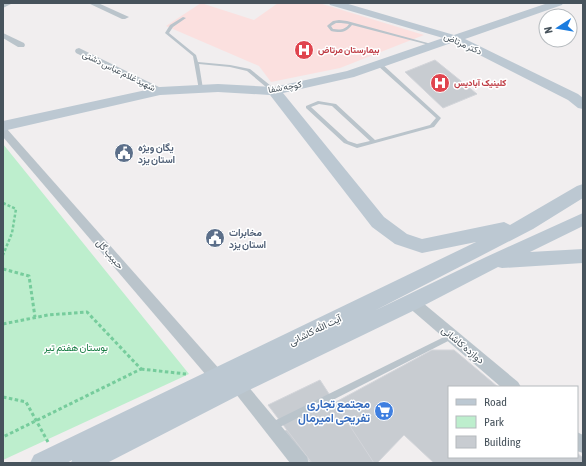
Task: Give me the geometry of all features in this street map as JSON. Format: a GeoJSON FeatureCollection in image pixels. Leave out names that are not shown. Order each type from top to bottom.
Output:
{"type":"FeatureCollection","features":[{"type":"Feature","properties":{"kind":"street"},"geometry":{"type":"LineString","coordinates":[[3,6],[9,3]]}},
{"type":"Feature","properties":{"kind":"street"},"geometry":{"type":"LineString","coordinates":[[92,3],[126,17]]}},
{"type":"Feature","properties":{"kind":"street","name":"دکتر مرتاض"},"geometry":{"type":"LineString","coordinates":[[334,3],[454,38],[573,97],[583,105]]}},
{"type":"Feature","properties":{"kind":"street","name":"کوچه شفا"},"geometry":{"type":"LineString","coordinates":[[3,126],[160,91],[218,88],[274,91],[350,74],[557,3]]}},
{"type":"Feature","properties":{"kind":"street"},"geometry":{"type":"LineString","coordinates":[[3,35],[21,46]]}},
{"type":"Feature","properties":{"kind":"street","name":"شهید غلام عباس دشتی"},"geometry":{"type":"LineString","coordinates":[[79,51],[160,91]]}},
{"type":"Feature","properties":{"kind":"street"},"geometry":{"type":"LineString","coordinates":[[274,91],[378,222],[401,239],[422,246],[527,224]]}},
{"type":"Feature","properties":{"kind":"street","name":"حبیب گل"},"geometry":{"type":"LineString","coordinates":[[3,131],[217,377]]}},
{"type":"Feature","properties":{"kind":"street","name":"آیت الله کاشانی"},"geometry":{"type":"LineString","coordinates":[[49,460],[217,377],[399,290],[527,224],[583,190]]}},
{"type":"Feature","properties":{"kind":"street","name":"آیت الله کاشانی"},"geometry":{"type":"LineString","coordinates":[[83,463],[237,384],[412,302],[583,219]]}},
{"type":"Feature","properties":{"kind":"street"},"geometry":{"type":"LineString","coordinates":[[492,262],[583,256]]}},
{"type":"Feature","properties":{"kind":"street","name":"دوازده کاشانی"},"geometry":{"type":"LineString","coordinates":[[412,302],[512,386]]}},
{"type":"Feature","properties":{"kind":"street"},"geometry":{"type":"LineString","coordinates":[[237,384],[301,463]]}},
{"type":"Feature","properties":{"kind":"lane"},"geometry":{"type":"LineString","coordinates":[[184,18],[173,24],[166,33],[195,56],[201,89]]}},
{"type":"Feature","properties":{"kind":"lane"},"geometry":{"type":"LineString","coordinates":[[351,24],[348,29],[342,31],[332,30],[329,26],[338,21],[351,24],[433,45]]}},
{"type":"Feature","properties":{"kind":"lane"},"geometry":{"type":"LineString","coordinates":[[197,63],[230,66],[248,70],[274,91]]}},
{"type":"Feature","properties":{"kind":"lane"},"geometry":{"type":"LineString","coordinates":[[373,141],[334,105],[318,102],[308,107],[346,142],[357,146],[432,126],[439,118],[379,64]]}},
{"type":"Feature","properties":{"kind":"lane"},"geometry":{"type":"LineString","coordinates":[[272,427],[452,336]]}},
{"type":"Feature","properties":{"kind":"path"},"geometry":{"type":"LineString","coordinates":[[3,203],[16,209],[15,225],[9,246],[3,255]]}},
{"type":"Feature","properties":{"kind":"path"},"geometry":{"type":"LineString","coordinates":[[3,269],[29,276],[35,317]]}},
{"type":"Feature","properties":{"kind":"path"},"geometry":{"type":"LineString","coordinates":[[3,324],[35,317],[87,312],[141,369]]}},
{"type":"Feature","properties":{"kind":"path"},"geometry":{"type":"LineString","coordinates":[[3,437],[141,369],[217,377]]}},
{"type":"Feature","properties":{"kind":"path"},"geometry":{"type":"LineString","coordinates":[[3,397],[26,402],[36,421],[49,460]]}},
{"type":"Feature","properties":{"kind":"shaded area","name":"بیمارستان مرتاض"},"geometry":{"type":"Polygon","coordinates":[[[201,3],[254,20],[278,3],[319,3],[424,35],[340,68],[271,82],[259,66],[166,26],[201,3]]]}},
{"type":"Feature","properties":{"kind":"green space","name":"بوستان هفتم تیر"},"geometry":{"type":"Polygon","coordinates":[[[3,144],[189,374],[3,460],[3,144]]]}},
{"type":"Feature","properties":{"kind":"building","name":"کلینیک آبادیس"},"geometry":{"type":"Polygon","coordinates":[[[435,60],[477,94],[443,108],[405,72],[435,60]]]}},
{"type":"Feature","properties":{"kind":"building","name":"مجتمع تجاری تفریحی امیرمال"},"geometry":{"type":"Polygon","coordinates":[[[432,350],[454,350],[497,386],[448,386],[448,458],[578,458],[578,454],[583,458],[583,463],[434,463],[404,435],[377,463],[311,463],[285,431],[432,350]]]}},
{"type":"Feature","properties":{"kind":"building"},"geometry":{"type":"Polygon","coordinates":[[[320,380],[374,463],[312,463],[268,405],[320,380]]]}},
{"type":"Feature","properties":{"kind":"place","name":"بیمارستان مرتاض"},"geometry":{"type":"Point","coordinates":[304,50]}},
{"type":"Feature","properties":{"kind":"place","name":"کلینیک آبادیس"},"geometry":{"type":"Point","coordinates":[440,83]}},
{"type":"Feature","properties":{"kind":"place","name":"یگان ویژه استان یزد"},"geometry":{"type":"Point","coordinates":[124,153]}},
{"type":"Feature","properties":{"kind":"place","name":"مخابرات استان یزد"},"geometry":{"type":"Point","coordinates":[215,238]}},
{"type":"Feature","properties":{"kind":"place","name":"مجتمع تجاری تفریحی امیرمال"},"geometry":{"type":"Point","coordinates":[384,411]}}]}
